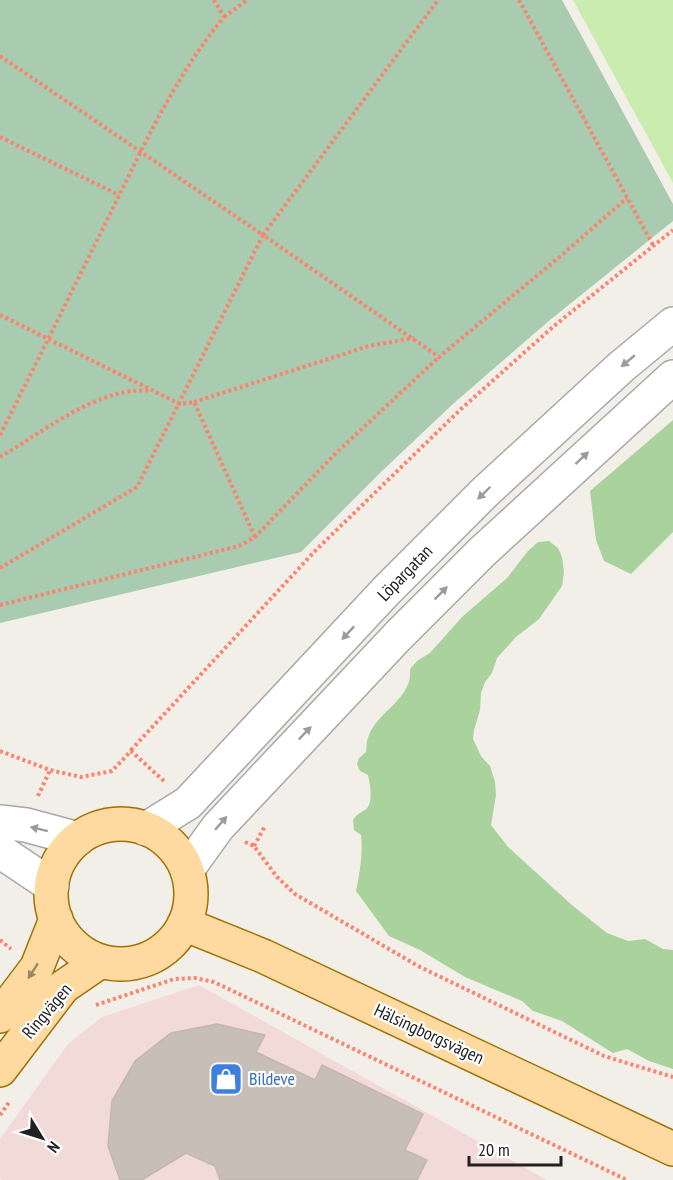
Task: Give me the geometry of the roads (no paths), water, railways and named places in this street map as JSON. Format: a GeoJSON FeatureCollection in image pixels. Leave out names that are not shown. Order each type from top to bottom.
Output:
{"type":"FeatureCollection","features":[{"type":"Feature","properties":{"kind":"main road"},"geometry":{"type":"LineString","coordinates":[[135,825],[146,829],[171,845],[186,870],[190,892],[188,914],[184,924],[167,946],[155,954],[129,963],[101,961],[82,952],[66,938],[56,920],[52,903],[52,886],[60,860],[78,838],[99,827],[135,825]]}},
{"type":"Feature","properties":{"kind":"main road","name":"Ringvägen"},"geometry":{"type":"LineString","coordinates":[[0,1017],[37,967],[56,920]]}},
{"type":"Feature","properties":{"kind":"main road","name":"Hälsingborgsvägen"},"geometry":{"type":"LineString","coordinates":[[184,924],[263,956],[673,1149]]}},
{"type":"Feature","properties":{"kind":"main road","name":"Ringvägen"},"geometry":{"type":"LineString","coordinates":[[0,1070],[63,987],[101,961]]}},
{"type":"Feature","properties":{"kind":"street","name":"Löpargatan"},"geometry":{"type":"LineString","coordinates":[[146,829],[188,803],[387,590],[485,492],[621,367],[673,324]]}},
{"type":"Feature","properties":{"kind":"street"},"geometry":{"type":"LineString","coordinates":[[186,870],[218,826],[382,653],[482,552],[673,376]]}},
{"type":"Feature","properties":{"kind":"street"},"geometry":{"type":"LineString","coordinates":[[0,822],[26,825],[78,838]]}},
{"type":"Feature","properties":{"kind":"street"},"geometry":{"type":"LineString","coordinates":[[0,851],[52,886]]}},
{"type":"Feature","properties":{"kind":"place","name":"Bildeve"},"geometry":{"type":"Point","coordinates":[226,1079]}}]}
